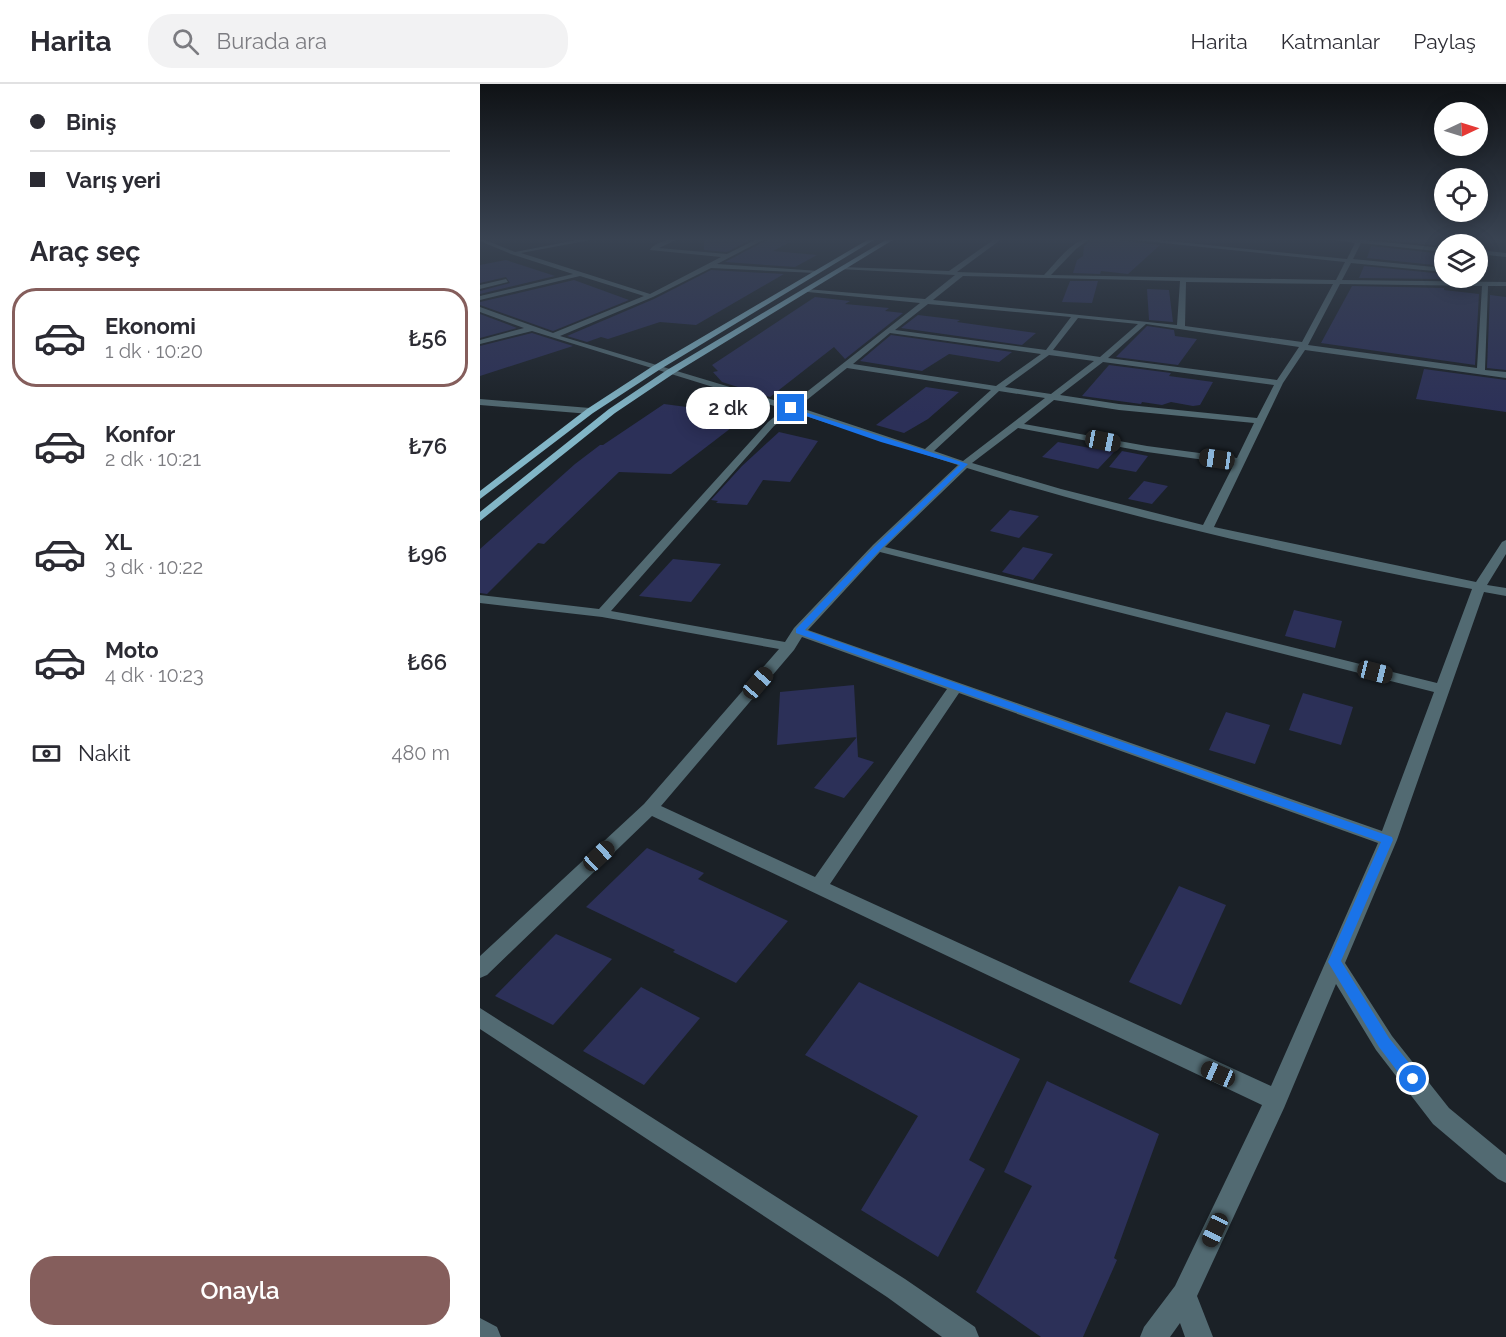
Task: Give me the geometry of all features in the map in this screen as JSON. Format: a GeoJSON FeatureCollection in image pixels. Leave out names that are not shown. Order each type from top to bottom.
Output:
{"type":"FeatureCollection","features":[{"type":"Feature","properties":{"kind":"main road"},"geometry":{"type":"LineString","coordinates":[[480,496],[590,411],[774,296]]}},
{"type":"Feature","properties":{"kind":"main road"},"geometry":{"type":"LineString","coordinates":[[480,518],[612,411],[670,372],[797,296]]}},
{"type":"Feature","properties":{"kind":"street"},"geometry":{"type":"LineString","coordinates":[[553,336],[650,296]]}},
{"type":"Feature","properties":{"kind":"street"},"geometry":{"type":"LineString","coordinates":[[871,296],[1144,322],[1506,375]]}},
{"type":"Feature","properties":{"kind":"street"},"geometry":{"type":"LineString","coordinates":[[602,613],[771,424],[932,296]]}},
{"type":"Feature","properties":{"kind":"street"},"geometry":{"type":"LineString","coordinates":[[1181,327],[1182,296]]}},
{"type":"Feature","properties":{"kind":"street"},"geometry":{"type":"LineString","coordinates":[[1207,529],[1279,383],[1330,296]]}},
{"type":"Feature","properties":{"kind":"street"},"geometry":{"type":"LineString","coordinates":[[1480,372],[1484,296]]}},
{"type":"Feature","properties":{"kind":"street"},"geometry":{"type":"LineString","coordinates":[[480,309],[530,329],[791,408],[926,453],[1056,491],[1207,529],[1395,572],[1506,592]]}},
{"type":"Feature","properties":{"kind":"street"},"geometry":{"type":"LineString","coordinates":[[926,453],[998,388],[1048,352],[1077,315]]}},
{"type":"Feature","properties":{"kind":"street"},"geometry":{"type":"LineString","coordinates":[[480,969],[650,808],[789,647],[799,631],[877,548],[965,464],[1102,359],[1144,322]]}},
{"type":"Feature","properties":{"kind":"street"},"geometry":{"type":"LineString","coordinates":[[480,342],[530,329]]}},
{"type":"Feature","properties":{"kind":"street"},"geometry":{"type":"LineString","coordinates":[[889,331],[1279,383]]}},
{"type":"Feature","properties":{"kind":"street"},"geometry":{"type":"LineString","coordinates":[[846,365],[1119,407],[1260,421]]}},
{"type":"Feature","properties":{"kind":"street"},"geometry":{"type":"LineString","coordinates":[[480,402],[590,411]]}},
{"type":"Feature","properties":{"kind":"street"},"geometry":{"type":"LineString","coordinates":[[1016,424],[1147,449],[1240,462]]}},
{"type":"Feature","properties":{"kind":"street"},"geometry":{"type":"LineString","coordinates":[[1154,1337],[1185,1294],[1276,1100],[1388,840],[1479,587],[1506,544]]}},
{"type":"Feature","properties":{"kind":"street"},"geometry":{"type":"LineString","coordinates":[[877,548],[1442,688]]}},
{"type":"Feature","properties":{"kind":"street"},"geometry":{"type":"LineString","coordinates":[[480,598],[602,613],[789,647]]}},
{"type":"Feature","properties":{"kind":"street"},"geometry":{"type":"LineString","coordinates":[[799,631],[1388,840]]}},
{"type":"Feature","properties":{"kind":"street"},"geometry":{"type":"LineString","coordinates":[[818,886],[956,687]]}},
{"type":"Feature","properties":{"kind":"street"},"geometry":{"type":"LineString","coordinates":[[650,808],[1276,1100]]}},
{"type":"Feature","properties":{"kind":"street"},"geometry":{"type":"LineString","coordinates":[[1334,962],[1384,1043],[1441,1116],[1506,1171]]}},
{"type":"Feature","properties":{"kind":"street"},"geometry":{"type":"LineString","coordinates":[[480,1017],[896,1288],[965,1337]]}},
{"type":"Feature","properties":{"kind":"street"},"geometry":{"type":"LineString","coordinates":[[1185,1294],[1199,1337]]}},
{"type":"Feature","properties":{"kind":"street"},"geometry":{"type":"LineString","coordinates":[[480,1332],[487,1337]]}},
{"type":"Feature","properties":{"kind":"building"},"geometry":{"type":"Polygon","coordinates":[[[504,296],[619,296],[629,300],[553,331],[480,305],[480,302],[504,296]]]}},
{"type":"Feature","properties":{"kind":"building"},"geometry":{"type":"Polygon","coordinates":[[[659,296],[745,296],[696,325],[660,322],[608,339],[601,337],[587,342],[567,336],[659,296]]]}},
{"type":"Feature","properties":{"kind":"building"},"geometry":{"type":"Polygon","coordinates":[[[1064,296],[1094,296],[1092,303],[1062,302],[1064,296]]]}},
{"type":"Feature","properties":{"kind":"building"},"geometry":{"type":"Polygon","coordinates":[[[1147,296],[1170,296],[1173,322],[1149,320],[1147,296]]]}},
{"type":"Feature","properties":{"kind":"building"},"geometry":{"type":"Polygon","coordinates":[[[1346,296],[1479,296],[1475,365],[1321,343],[1346,296]]]}},
{"type":"Feature","properties":{"kind":"building"},"geometry":{"type":"Polygon","coordinates":[[[1490,296],[1506,297],[1506,370],[1487,368],[1490,296]]]}},
{"type":"Feature","properties":{"kind":"building"},"geometry":{"type":"Polygon","coordinates":[[[815,297],[850,301],[845,304],[889,308],[885,311],[903,313],[845,359],[834,347],[770,397],[722,382],[713,372],[718,371],[712,365],[815,297]]]}},
{"type":"Feature","properties":{"kind":"building"},"geometry":{"type":"Polygon","coordinates":[[[480,314],[517,328],[480,338],[480,314]]]}},
{"type":"Feature","properties":{"kind":"building"},"geometry":{"type":"Polygon","coordinates":[[[918,315],[1036,333],[1022,345],[901,328],[918,315]]]}},
{"type":"Feature","properties":{"kind":"building"},"geometry":{"type":"Polygon","coordinates":[[[1147,326],[1174,330],[1175,336],[1197,339],[1178,365],[1116,357],[1147,326]]]}},
{"type":"Feature","properties":{"kind":"building"},"geometry":{"type":"Polygon","coordinates":[[[532,333],[573,346],[480,376],[480,346],[532,333]]]}},
{"type":"Feature","properties":{"kind":"building"},"geometry":{"type":"Polygon","coordinates":[[[891,335],[1012,352],[999,362],[949,354],[922,371],[860,361],[891,335]]]}},
{"type":"Feature","properties":{"kind":"building"},"geometry":{"type":"Polygon","coordinates":[[[1109,365],[1171,373],[1169,376],[1213,382],[1200,405],[1193,406],[1171,402],[1162,405],[1142,402],[1141,404],[1082,396],[1109,365]]]}},
{"type":"Feature","properties":{"kind":"building"},"geometry":{"type":"Polygon","coordinates":[[[1424,369],[1506,380],[1506,412],[1416,399],[1424,369]]]}},
{"type":"Feature","properties":{"kind":"building"},"geometry":{"type":"Polygon","coordinates":[[[926,387],[959,392],[928,419],[904,433],[876,425],[926,387]]]}},
{"type":"Feature","properties":{"kind":"building"},"geometry":{"type":"Polygon","coordinates":[[[664,404],[748,415],[671,474],[619,472],[544,544],[538,543],[487,594],[480,593],[480,549],[575,464],[664,404]]]}},
{"type":"Feature","properties":{"kind":"building"},"geometry":{"type":"Polygon","coordinates":[[[779,432],[818,441],[790,482],[763,480],[747,505],[716,503],[718,501],[711,500],[742,466],[779,432]]]}},
{"type":"Feature","properties":{"kind":"building"},"geometry":{"type":"Polygon","coordinates":[[[1058,442],[1114,452],[1098,469],[1042,457],[1058,442]]]}},
{"type":"Feature","properties":{"kind":"building"},"geometry":{"type":"Polygon","coordinates":[[[1122,451],[1148,456],[1136,472],[1109,467],[1122,451]]]}},
{"type":"Feature","properties":{"kind":"building"},"geometry":{"type":"Polygon","coordinates":[[[1144,481],[1168,486],[1152,504],[1128,499],[1144,481]]]}},
{"type":"Feature","properties":{"kind":"building"},"geometry":{"type":"Polygon","coordinates":[[[1010,510],[1039,516],[1019,538],[990,531],[1010,510]]]}},
{"type":"Feature","properties":{"kind":"building"},"geometry":{"type":"Polygon","coordinates":[[[1023,547],[1053,554],[1033,580],[1002,572],[1023,547]]]}},
{"type":"Feature","properties":{"kind":"building"},"geometry":{"type":"Polygon","coordinates":[[[673,559],[721,564],[691,602],[639,596],[673,559]]]}},
{"type":"Feature","properties":{"kind":"building"},"geometry":{"type":"Polygon","coordinates":[[[1294,610],[1342,621],[1335,648],[1285,636],[1294,610]]]}},
{"type":"Feature","properties":{"kind":"building"},"geometry":{"type":"Polygon","coordinates":[[[854,685],[857,737],[777,745],[780,692],[854,685]]]}},
{"type":"Feature","properties":{"kind":"building"},"geometry":{"type":"Polygon","coordinates":[[[1303,693],[1353,707],[1341,745],[1289,730],[1303,693]]]}},
{"type":"Feature","properties":{"kind":"building"},"geometry":{"type":"Polygon","coordinates":[[[1226,712],[1270,725],[1255,764],[1209,750],[1226,712]]]}},
{"type":"Feature","properties":{"kind":"building"},"geometry":{"type":"Polygon","coordinates":[[[857,737],[858,757],[874,762],[844,798],[814,788],[857,737]]]}},
{"type":"Feature","properties":{"kind":"building"},"geometry":{"type":"Polygon","coordinates":[[[647,848],[704,873],[698,879],[788,921],[736,983],[673,952],[675,950],[586,907],[647,848]]]}},
{"type":"Feature","properties":{"kind":"building"},"geometry":{"type":"Polygon","coordinates":[[[1179,886],[1226,905],[1181,1005],[1129,982],[1179,886]]]}},
{"type":"Feature","properties":{"kind":"building"},"geometry":{"type":"Polygon","coordinates":[[[556,934],[612,959],[553,1025],[495,996],[556,934]]]}},
{"type":"Feature","properties":{"kind":"building"},"geometry":{"type":"Polygon","coordinates":[[[859,982],[1020,1059],[969,1160],[985,1169],[938,1257],[861,1210],[918,1116],[805,1055],[859,982]]]}},
{"type":"Feature","properties":{"kind":"building"},"geometry":{"type":"Polygon","coordinates":[[[641,987],[700,1018],[644,1085],[583,1051],[641,987]]]}},
{"type":"Feature","properties":{"kind":"building"},"geometry":{"type":"Polygon","coordinates":[[[1047,1081],[1159,1134],[1114,1258],[1117,1260],[1083,1337],[1041,1337],[976,1292],[1032,1186],[1004,1172],[1047,1081]]]}},
{"type":"Feature","properties":{"kind":"route"},"geometry":{"type":"LineString","coordinates":[[791,408],[884,440],[965,464],[877,548],[799,631],[1388,840],[1334,962],[1384,1043],[1413,1079]]}}]}
